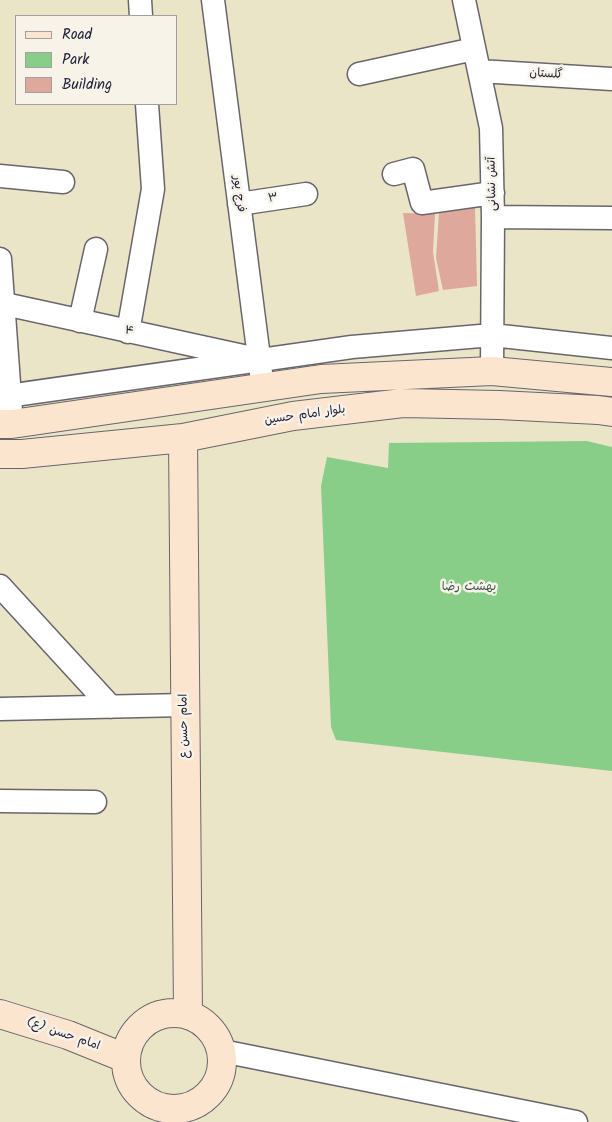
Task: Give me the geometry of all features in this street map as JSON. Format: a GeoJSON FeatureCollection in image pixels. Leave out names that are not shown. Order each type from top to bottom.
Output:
{"type":"FeatureCollection","features":[{"type":"Feature","properties":{"kind":"street"},"geometry":{"type":"LineString","coordinates":[[140,0],[141,15]]}},
{"type":"Feature","properties":{"kind":"street","name":"فرج پور"},"geometry":{"type":"LineString","coordinates":[[213,0],[263,388]]}},
{"type":"Feature","properties":{"kind":"street","name":"آتش نشانی"},"geometry":{"type":"LineString","coordinates":[[464,0],[491,128],[493,193],[492,371]]}},
{"type":"Feature","properties":{"kind":"street"},"geometry":{"type":"LineString","coordinates":[[359,74],[474,49]]}},
{"type":"Feature","properties":{"kind":"street","name":"گلستان"},"geometry":{"type":"LineString","coordinates":[[479,71],[612,79]]}},
{"type":"Feature","properties":{"kind":"street"},"geometry":{"type":"LineString","coordinates":[[128,332],[153,188],[147,105]]}},
{"type":"Feature","properties":{"kind":"street"},"geometry":{"type":"LineString","coordinates":[[394,174],[413,169],[422,202],[493,193]]}},
{"type":"Feature","properties":{"kind":"street"},"geometry":{"type":"LineString","coordinates":[[0,176],[63,182]]}},
{"type":"Feature","properties":{"kind":"street","name":"۳"},"geometry":{"type":"LineString","coordinates":[[239,204],[306,194]]}},
{"type":"Feature","properties":{"kind":"street"},"geometry":{"type":"LineString","coordinates":[[493,217],[612,218]]}},
{"type":"Feature","properties":{"kind":"street"},"geometry":{"type":"LineString","coordinates":[[80,321],[96,249]]}},
{"type":"Feature","properties":{"kind":"street"},"geometry":{"type":"LineString","coordinates":[[0,260],[6,424],[336,378],[492,371],[612,382]]}},
{"type":"Feature","properties":{"kind":"street","name":"۴"},"geometry":{"type":"LineString","coordinates":[[2,304],[259,359]]}},
{"type":"Feature","properties":{"kind":"street"},"geometry":{"type":"LineString","coordinates":[[5,397],[352,347],[492,335],[612,348]]}},
{"type":"Feature","properties":{"kind":"street"},"geometry":{"type":"LineString","coordinates":[[336,378],[341,411]]}},
{"type":"Feature","properties":{"kind":"street","name":"بلوار امام حسین"},"geometry":{"type":"LineString","coordinates":[[0,454],[22,454],[183,438],[292,416],[403,403],[499,405],[612,412]]}},
{"type":"Feature","properties":{"kind":"street","name":"امام حسن ع"},"geometry":{"type":"LineString","coordinates":[[183,438],[188,1014]]}},
{"type":"Feature","properties":{"kind":"street"},"geometry":{"type":"LineString","coordinates":[[0,586],[111,706]]}},
{"type":"Feature","properties":{"kind":"street"},"geometry":{"type":"LineString","coordinates":[[0,709],[185,705]]}},
{"type":"Feature","properties":{"kind":"street"},"geometry":{"type":"LineString","coordinates":[[0,801],[95,802]]}},
{"type":"Feature","properties":{"kind":"street","name":"امام حسن (ع)"},"geometry":{"type":"LineString","coordinates":[[0,1014],[68,1035],[124,1058]]}},
{"type":"Feature","properties":{"kind":"street"},"geometry":{"type":"LineString","coordinates":[[188,1014],[210,1028],[222,1051],[220,1077],[206,1098],[183,1110],[155,1115],[132,1088],[124,1058],[135,1031],[159,1015],[188,1014]]}},
{"type":"Feature","properties":{"kind":"street"},"geometry":{"type":"LineString","coordinates":[[222,1051],[576,1122]]}},
{"type":"Feature","properties":{"kind":"green space","name":"بهشت رضا"},"geometry":{"type":"Polygon","coordinates":[[[587,441],[612,447],[612,771],[336,740],[331,727],[321,486],[327,457],[388,468],[389,443],[587,441]]]}},
{"type":"Feature","properties":{"kind":"building"},"geometry":{"type":"Polygon","coordinates":[[[475,206],[477,286],[443,290],[436,258],[439,213],[475,206]]]}},
{"type":"Feature","properties":{"kind":"building"},"geometry":{"type":"Polygon","coordinates":[[[403,213],[435,214],[433,252],[439,291],[416,296],[403,213]]]}}]}
